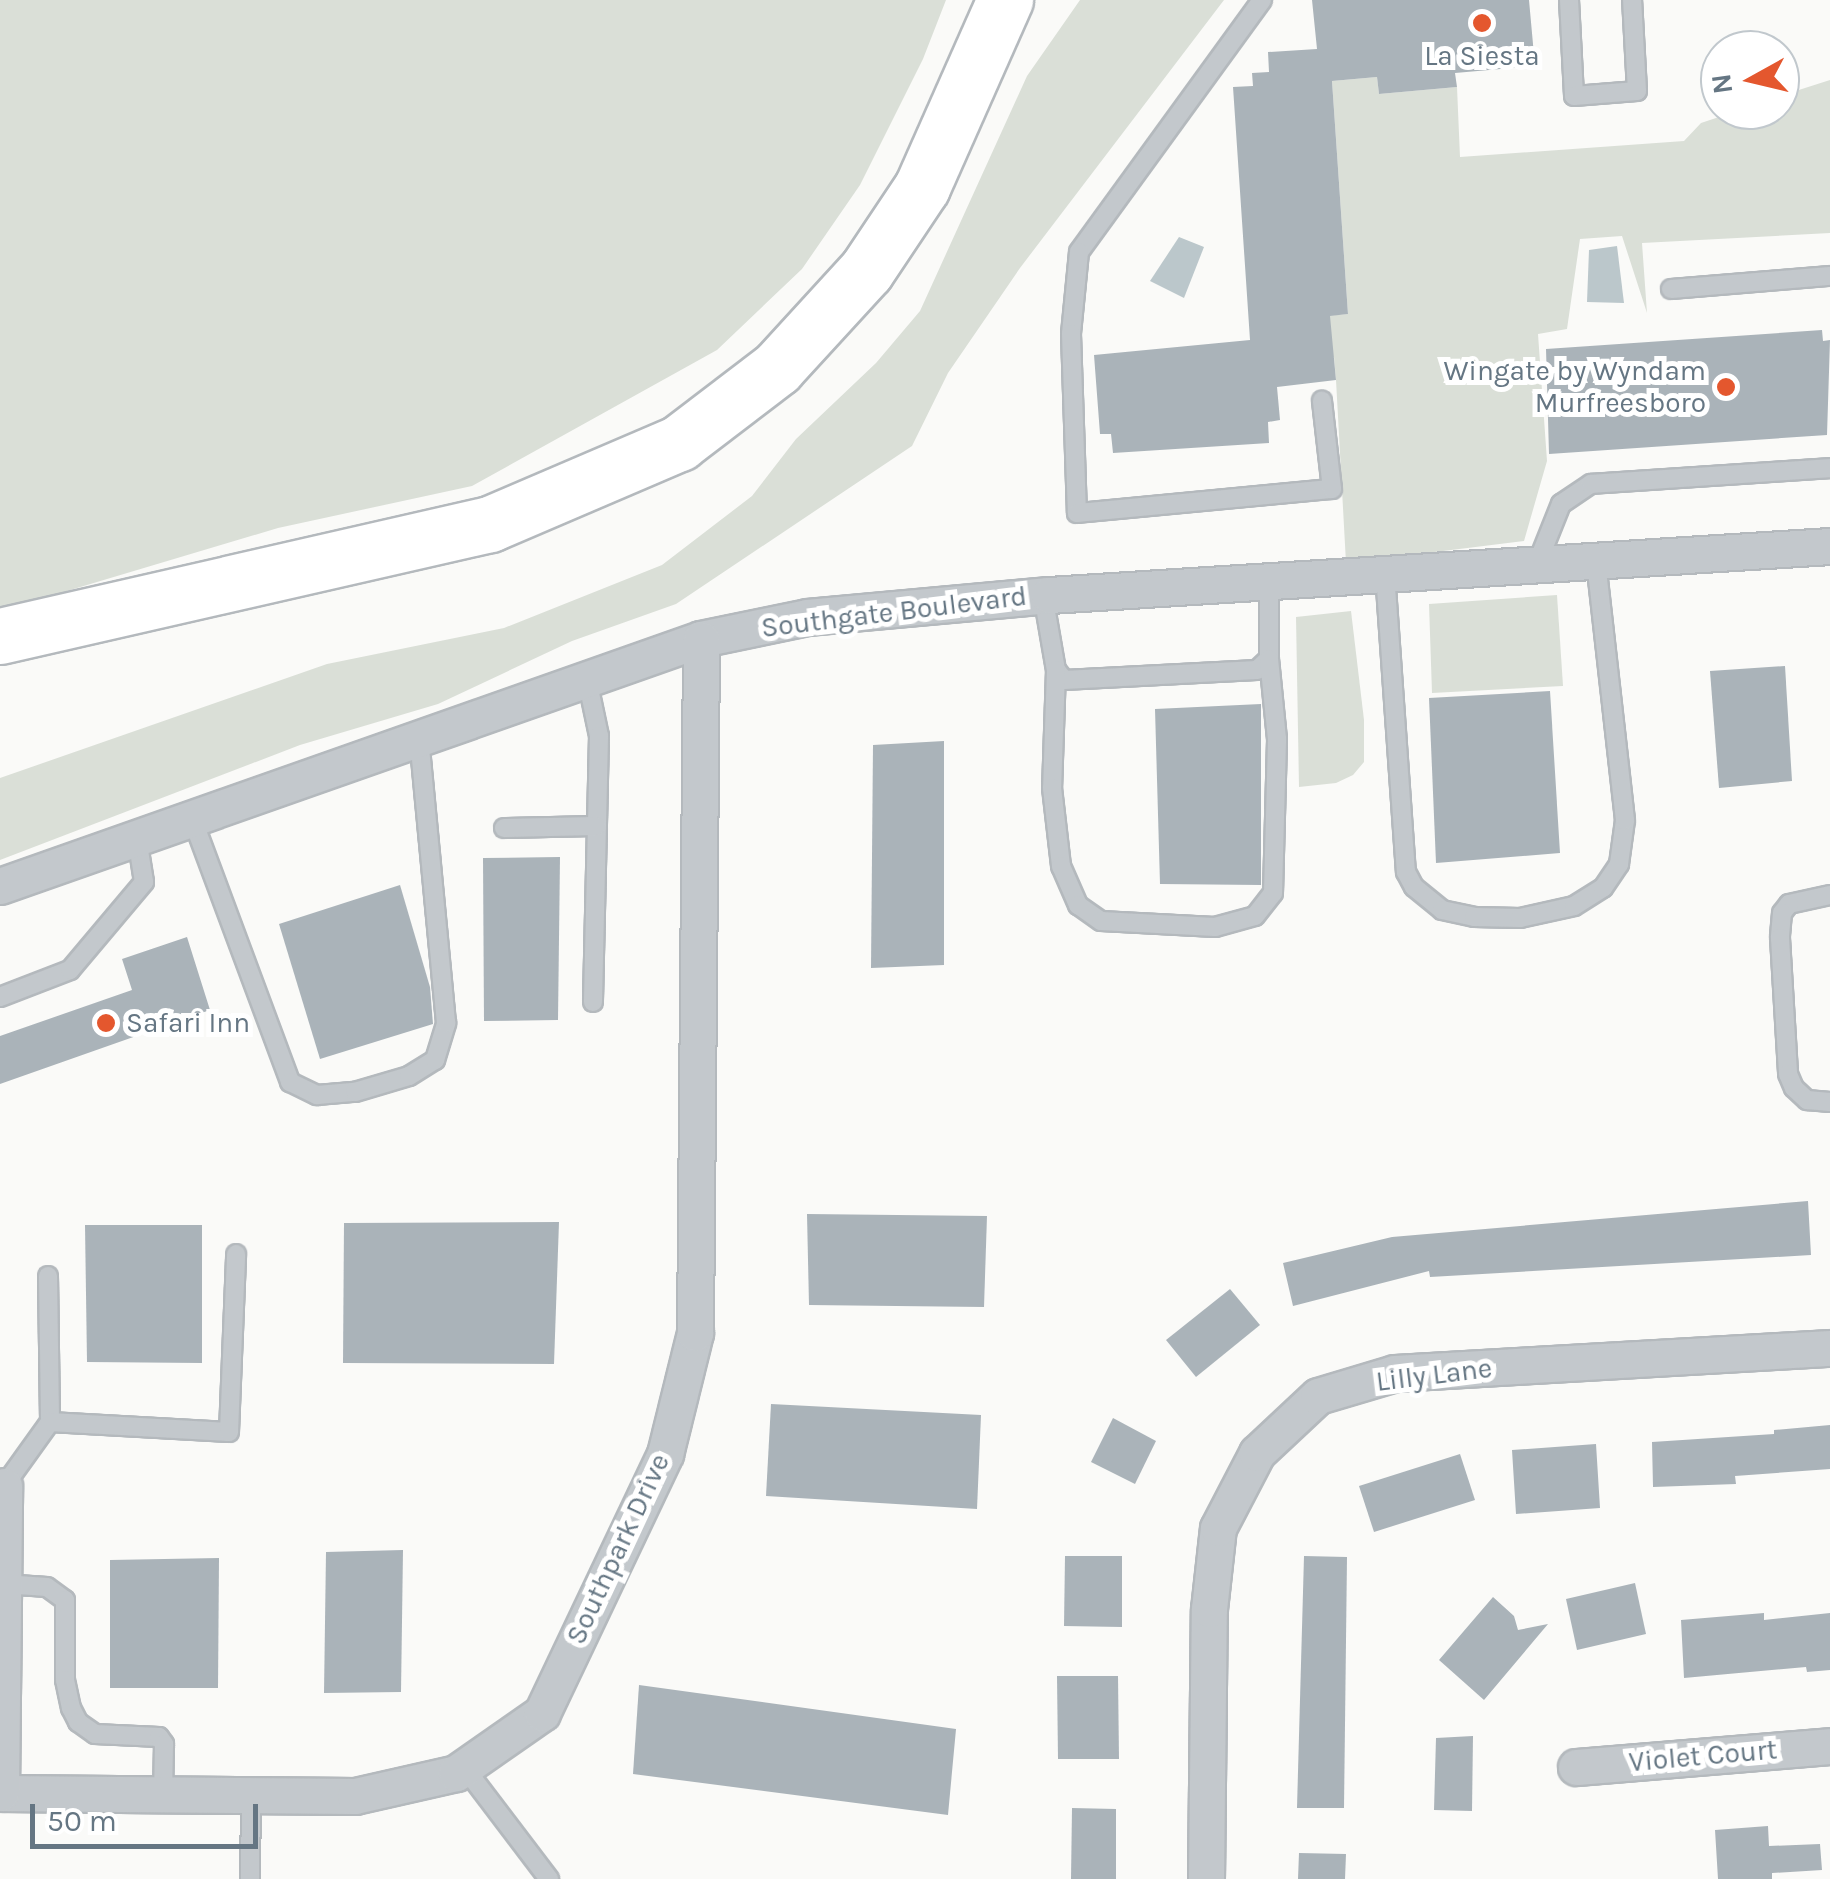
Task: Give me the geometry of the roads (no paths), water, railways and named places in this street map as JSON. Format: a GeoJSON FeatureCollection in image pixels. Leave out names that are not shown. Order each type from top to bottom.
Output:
{"type":"FeatureCollection","features":[{"type":"Feature","properties":{"kind":"highway"},"geometry":{"type":"LineString","coordinates":[[0,636],[490,524],[679,442],[777,368],[866,271],[922,186],[1005,0]]}},
{"type":"Feature","properties":{"kind":"street","name":"Southgate Boulevard"},"geometry":{"type":"LineString","coordinates":[[0,886],[701,639],[807,616],[1044,595],[1830,546]]}},
{"type":"Feature","properties":{"kind":"street","name":"Southpark Drive"},"geometry":{"type":"LineString","coordinates":[[1,1793],[356,1796],[456,1773],[542,1713],[665,1454],[695,1332],[701,639]]}},
{"type":"Feature","properties":{"kind":"street","name":"Lilly Lane"},"geometry":{"type":"LineString","coordinates":[[1206,1879],[1209,1609],[1218,1528],[1256,1453],[1318,1396],[1395,1373],[1830,1348]]}},
{"type":"Feature","properties":{"kind":"street"},"geometry":{"type":"LineString","coordinates":[[1,1793],[2,1484]]}},
{"type":"Feature","properties":{"kind":"street","name":"Violet Court"},"geometry":{"type":"LineString","coordinates":[[1576,1766],[1830,1746]]}},
{"type":"Feature","properties":{"kind":"lane"},"geometry":{"type":"LineString","coordinates":[[1262,0],[1079,252],[1071,334],[1077,513],[1332,489],[1322,401]]}},
{"type":"Feature","properties":{"kind":"lane"},"geometry":{"type":"LineString","coordinates":[[1569,0],[1574,96],[1637,91],[1632,0]]}},
{"type":"Feature","properties":{"kind":"lane"},"geometry":{"type":"LineString","coordinates":[[1671,290],[1830,276]]}},
{"type":"Feature","properties":{"kind":"lane"},"geometry":{"type":"LineString","coordinates":[[1538,564],[1560,504],[1591,484],[1830,468]]}},
{"type":"Feature","properties":{"kind":"lane"},"geometry":{"type":"LineString","coordinates":[[1385,574],[1406,872],[1414,887],[1442,910],[1474,917],[1520,918],[1574,906],[1603,888],[1619,864],[1625,820],[1596,560]]}},
{"type":"Feature","properties":{"kind":"lane"},"geometry":{"type":"LineString","coordinates":[[1044,595],[1056,670],[1052,788],[1061,866],[1078,905],[1101,921],[1215,927],[1256,916],[1272,893],[1278,739],[1269,659],[1269,581]]}},
{"type":"Feature","properties":{"kind":"lane"},"geometry":{"type":"LineString","coordinates":[[1056,670],[1064,680],[1257,670],[1269,659]]}},
{"type":"Feature","properties":{"kind":"lane"},"geometry":{"type":"LineString","coordinates":[[588,679],[600,736],[593,1002]]}},
{"type":"Feature","properties":{"kind":"lane"},"geometry":{"type":"LineString","coordinates":[[192,818],[290,1082],[317,1096],[355,1092],[409,1076],[435,1060],[446,1023],[419,739]]}},
{"type":"Feature","properties":{"kind":"lane"},"geometry":{"type":"LineString","coordinates":[[504,828],[597,826]]}},
{"type":"Feature","properties":{"kind":"lane"},"geometry":{"type":"LineString","coordinates":[[0,997],[70,970],[103,932],[144,882],[137,838]]}},
{"type":"Feature","properties":{"kind":"lane"},"geometry":{"type":"LineString","coordinates":[[1830,895],[1789,904],[1782,913],[1780,938],[1788,1074],[1794,1088],[1807,1100],[1830,1102]]}},
{"type":"Feature","properties":{"kind":"lane"},"geometry":{"type":"LineString","coordinates":[[50,1422],[229,1432],[236,1254]]}},
{"type":"Feature","properties":{"kind":"lane"},"geometry":{"type":"LineString","coordinates":[[2,1484],[50,1422],[48,1276]]}},
{"type":"Feature","properties":{"kind":"lane"},"geometry":{"type":"LineString","coordinates":[[4,1584],[46,1587],[65,1600],[65,1680],[78,1722],[95,1734],[159,1737],[164,1744],[163,1794]]}},
{"type":"Feature","properties":{"kind":"lane"},"geometry":{"type":"LineString","coordinates":[[464,1767],[548,1879]]}},
{"type":"Feature","properties":{"kind":"lane"},"geometry":{"type":"LineString","coordinates":[[250,1879],[251,1795]]}},
{"type":"Feature","properties":{"kind":"place","name":"La Siesta"},"geometry":{"type":"Point","coordinates":[1482,23]}},
{"type":"Feature","properties":{"kind":"place","name":"Wingate by Wyndam Murfreesboro"},"geometry":{"type":"Point","coordinates":[1726,387]}},
{"type":"Feature","properties":{"kind":"place","name":"Safari Inn"},"geometry":{"type":"Point","coordinates":[106,1023]}}]}
